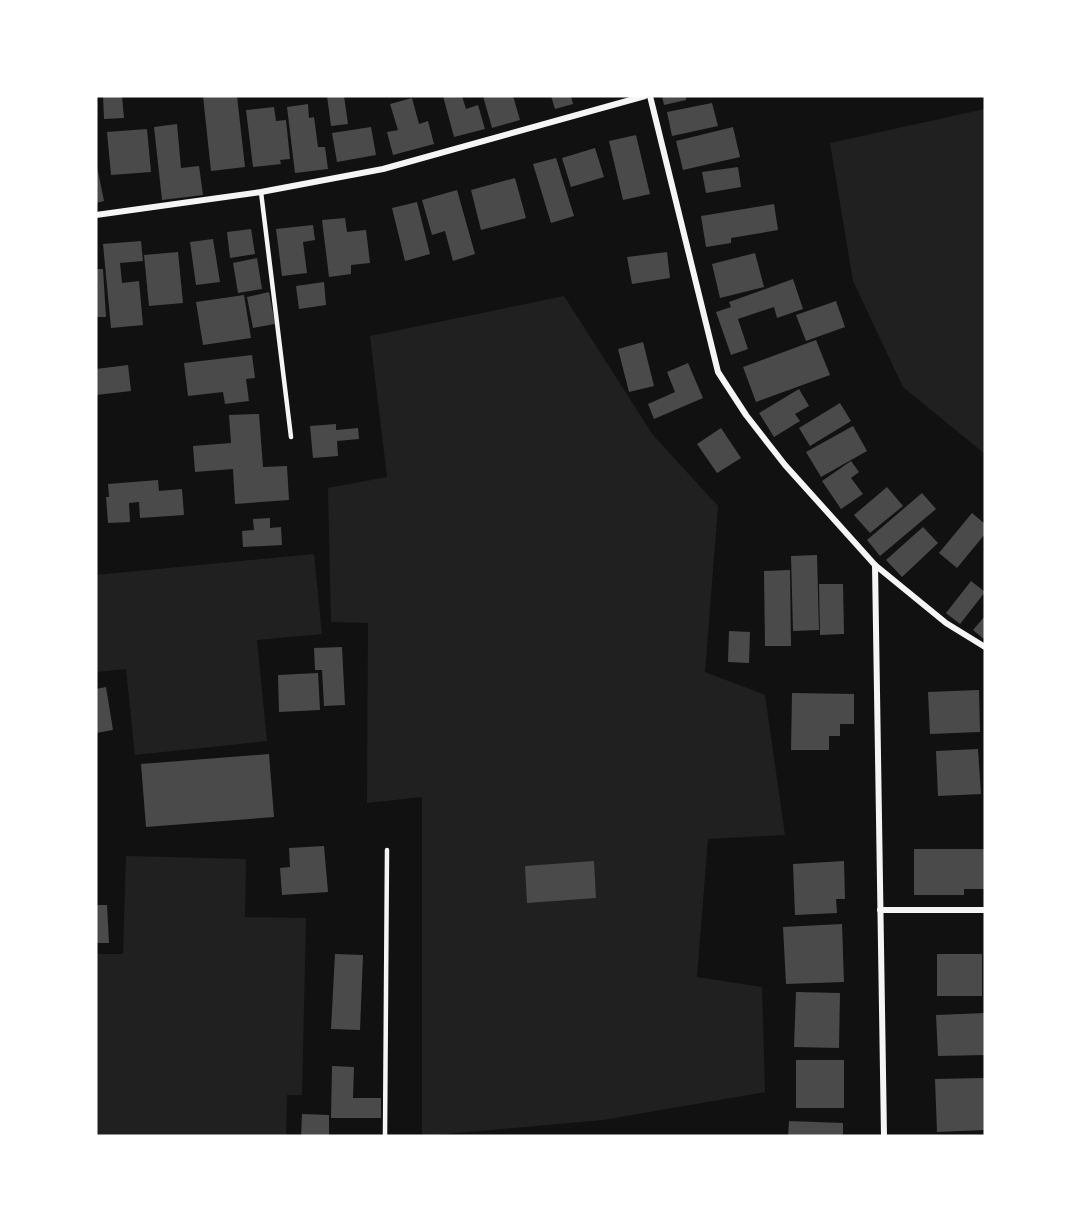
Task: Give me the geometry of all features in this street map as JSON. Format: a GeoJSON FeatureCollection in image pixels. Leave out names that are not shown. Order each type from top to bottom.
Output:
{"type":"FeatureCollection","features":[{"type":"Feature","properties":{"kind":"street"},"geometry":{"type":"LineString","coordinates":[[96,215],[261,192],[383,169],[645,96]]}},
{"type":"Feature","properties":{"kind":"street"},"geometry":{"type":"LineString","coordinates":[[650,96],[718,372],[746,416],[785,465],[875,565],[946,623],[985,647]]}},
{"type":"Feature","properties":{"kind":"street"},"geometry":{"type":"LineString","coordinates":[[875,565],[884,1136]]}},
{"type":"Feature","properties":{"kind":"street"},"geometry":{"type":"LineString","coordinates":[[880,910],[985,910]]}},
{"type":"Feature","properties":{"kind":"lane"},"geometry":{"type":"LineString","coordinates":[[261,192],[291,437]]}},
{"type":"Feature","properties":{"kind":"lane"},"geometry":{"type":"LineString","coordinates":[[385,1136],[387,850]]}},
{"type":"Feature","properties":{"kind":"shaded area"},"geometry":{"type":"Polygon","coordinates":[[[985,109],[985,454],[903,387],[853,281],[830,143],[985,109]]]}},
{"type":"Feature","properties":{"kind":"shaded area"},"geometry":{"type":"Polygon","coordinates":[[[564,296],[653,435],[718,506],[705,672],[765,695],[785,835],[708,839],[697,977],[762,987],[765,1092],[603,1120],[422,1136],[422,797],[367,803],[368,623],[331,622],[328,488],[387,477],[370,336],[564,296]]]}},
{"type":"Feature","properties":{"kind":"shaded area"},"geometry":{"type":"Polygon","coordinates":[[[314,554],[322,634],[257,640],[267,741],[135,755],[126,669],[96,672],[96,575],[314,554]]]}},
{"type":"Feature","properties":{"kind":"shaded area"},"geometry":{"type":"Polygon","coordinates":[[[126,856],[246,859],[245,917],[306,918],[302,1095],[287,1095],[286,1136],[96,1136],[96,954],[123,954],[126,856]]]}},
{"type":"Feature","properties":{"kind":"building"},"geometry":{"type":"Polygon","coordinates":[[[103,96],[122,96],[124,118],[104,119],[103,96]]]}},
{"type":"Feature","properties":{"kind":"building"},"geometry":{"type":"Polygon","coordinates":[[[203,96],[237,96],[245,167],[211,171],[203,96]]]}},
{"type":"Feature","properties":{"kind":"building"},"geometry":{"type":"Polygon","coordinates":[[[327,96],[344,96],[348,124],[331,126],[327,96]]]}},
{"type":"Feature","properties":{"kind":"building"},"geometry":{"type":"Polygon","coordinates":[[[443,96],[462,96],[466,109],[478,105],[485,129],[454,137],[443,96]]]}},
{"type":"Feature","properties":{"kind":"building"},"geometry":{"type":"Polygon","coordinates":[[[483,96],[513,96],[520,120],[492,128],[483,96]]]}},
{"type":"Feature","properties":{"kind":"building"},"geometry":{"type":"Polygon","coordinates":[[[551,96],[571,96],[573,104],[555,109],[551,96]]]}},
{"type":"Feature","properties":{"kind":"building"},"geometry":{"type":"Polygon","coordinates":[[[662,96],[686,96],[686,100],[664,105],[662,96]]]}},
{"type":"Feature","properties":{"kind":"building"},"geometry":{"type":"Polygon","coordinates":[[[412,98],[419,124],[428,121],[434,144],[393,155],[387,132],[398,130],[390,104],[412,98]]]}},
{"type":"Feature","properties":{"kind":"building"},"geometry":{"type":"Polygon","coordinates":[[[712,103],[718,126],[672,136],[667,112],[712,103]]]}},
{"type":"Feature","properties":{"kind":"building"},"geometry":{"type":"Polygon","coordinates":[[[308,104],[309,118],[314,117],[318,147],[325,147],[328,169],[295,173],[287,107],[308,104]]]}},
{"type":"Feature","properties":{"kind":"building"},"geometry":{"type":"Polygon","coordinates":[[[274,107],[276,121],[286,120],[290,159],[280,160],[281,164],[253,167],[246,110],[274,107]]]}},
{"type":"Feature","properties":{"kind":"building"},"geometry":{"type":"Polygon","coordinates":[[[177,124],[181,168],[199,166],[203,195],[162,200],[154,127],[177,124]]]}},
{"type":"Feature","properties":{"kind":"building"},"geometry":{"type":"Polygon","coordinates":[[[371,127],[376,155],[337,162],[332,133],[371,127]]]}},
{"type":"Feature","properties":{"kind":"building"},"geometry":{"type":"Polygon","coordinates":[[[733,127],[740,157],[683,170],[676,141],[733,127]]]}},
{"type":"Feature","properties":{"kind":"building"},"geometry":{"type":"Polygon","coordinates":[[[147,129],[151,172],[111,175],[107,132],[147,129]]]}},
{"type":"Feature","properties":{"kind":"building"},"geometry":{"type":"Polygon","coordinates":[[[636,135],[650,194],[623,200],[609,141],[636,135]]]}},
{"type":"Feature","properties":{"kind":"building"},"geometry":{"type":"Polygon","coordinates":[[[595,148],[604,177],[571,187],[562,158],[595,148]]]}},
{"type":"Feature","properties":{"kind":"building"},"geometry":{"type":"Polygon","coordinates":[[[556,158],[574,216],[551,223],[533,164],[556,158]]]}},
{"type":"Feature","properties":{"kind":"building"},"geometry":{"type":"Polygon","coordinates":[[[96,162],[104,201],[96,203],[96,162]]]}},
{"type":"Feature","properties":{"kind":"building"},"geometry":{"type":"Polygon","coordinates":[[[738,167],[741,187],[706,193],[702,172],[738,167]]]}},
{"type":"Feature","properties":{"kind":"building"},"geometry":{"type":"Polygon","coordinates":[[[515,178],[526,218],[481,230],[471,190],[515,178]]]}},
{"type":"Feature","properties":{"kind":"building"},"geometry":{"type":"Polygon","coordinates":[[[457,190],[475,254],[453,261],[445,231],[432,235],[422,200],[457,190]]]}},
{"type":"Feature","properties":{"kind":"building"},"geometry":{"type":"Polygon","coordinates":[[[417,202],[430,254],[405,261],[392,208],[417,202]]]}},
{"type":"Feature","properties":{"kind":"building"},"geometry":{"type":"Polygon","coordinates":[[[774,204],[778,230],[731,238],[731,243],[706,247],[701,216],[774,204]]]}},
{"type":"Feature","properties":{"kind":"building"},"geometry":{"type":"Polygon","coordinates":[[[345,218],[347,232],[366,230],[370,263],[351,265],[351,274],[329,277],[322,220],[345,218]]]}},
{"type":"Feature","properties":{"kind":"building"},"geometry":{"type":"Polygon","coordinates":[[[313,225],[315,240],[303,242],[307,273],[282,276],[276,229],[313,225]]]}},
{"type":"Feature","properties":{"kind":"building"},"geometry":{"type":"Polygon","coordinates":[[[251,229],[255,254],[230,258],[227,232],[251,229]]]}},
{"type":"Feature","properties":{"kind":"building"},"geometry":{"type":"Polygon","coordinates":[[[213,239],[220,282],[196,285],[190,242],[213,239]]]}},
{"type":"Feature","properties":{"kind":"building"},"geometry":{"type":"Polygon","coordinates":[[[141,241],[143,261],[120,263],[122,283],[139,281],[143,325],[111,328],[103,244],[141,241]]]}},
{"type":"Feature","properties":{"kind":"building"},"geometry":{"type":"Polygon","coordinates":[[[178,252],[183,303],[149,306],[144,255],[178,252]]]}},
{"type":"Feature","properties":{"kind":"building"},"geometry":{"type":"Polygon","coordinates":[[[667,252],[670,278],[632,284],[627,257],[667,252]]]}},
{"type":"Feature","properties":{"kind":"building"},"geometry":{"type":"Polygon","coordinates":[[[755,253],[764,287],[720,298],[712,264],[755,253]]]}},
{"type":"Feature","properties":{"kind":"building"},"geometry":{"type":"Polygon","coordinates":[[[257,258],[262,289],[238,293],[233,263],[257,258]]]}},
{"type":"Feature","properties":{"kind":"building"},"geometry":{"type":"Polygon","coordinates":[[[96,269],[103,269],[106,317],[96,317],[96,269]]]}},
{"type":"Feature","properties":{"kind":"building"},"geometry":{"type":"Polygon","coordinates":[[[793,279],[803,309],[777,318],[774,307],[738,319],[748,349],[731,355],[716,312],[731,307],[729,302],[793,279]]]}},
{"type":"Feature","properties":{"kind":"building"},"geometry":{"type":"Polygon","coordinates":[[[324,282],[326,305],[299,309],[296,286],[324,282]]]}},
{"type":"Feature","properties":{"kind":"building"},"geometry":{"type":"Polygon","coordinates":[[[269,292],[275,324],[253,328],[247,297],[269,292]]]}},
{"type":"Feature","properties":{"kind":"building"},"geometry":{"type":"Polygon","coordinates":[[[244,295],[251,338],[203,345],[196,302],[244,295]]]}},
{"type":"Feature","properties":{"kind":"building"},"geometry":{"type":"Polygon","coordinates":[[[836,301],[845,327],[806,341],[796,315],[836,301]]]}},
{"type":"Feature","properties":{"kind":"building"},"geometry":{"type":"Polygon","coordinates":[[[816,340],[830,375],[756,402],[743,367],[816,340]]]}},
{"type":"Feature","properties":{"kind":"building"},"geometry":{"type":"Polygon","coordinates":[[[643,342],[654,386],[629,392],[618,349],[643,342]]]}},
{"type":"Feature","properties":{"kind":"building"},"geometry":{"type":"Polygon","coordinates":[[[252,355],[255,378],[246,379],[249,401],[225,404],[223,392],[188,396],[184,363],[252,355]]]}},
{"type":"Feature","properties":{"kind":"building"},"geometry":{"type":"Polygon","coordinates":[[[688,363],[703,398],[654,419],[648,404],[675,392],[667,372],[688,363]]]}},
{"type":"Feature","properties":{"kind":"building"},"geometry":{"type":"Polygon","coordinates":[[[128,365],[131,391],[96,395],[96,369],[128,365]]]}},
{"type":"Feature","properties":{"kind":"building"},"geometry":{"type":"Polygon","coordinates":[[[799,389],[809,406],[795,414],[800,421],[774,437],[759,413],[799,389]]]}},
{"type":"Feature","properties":{"kind":"building"},"geometry":{"type":"Polygon","coordinates":[[[840,403],[851,421],[810,446],[799,428],[840,403]]]}},
{"type":"Feature","properties":{"kind":"building"},"geometry":{"type":"Polygon","coordinates":[[[259,414],[263,467],[287,466],[289,500],[235,504],[233,469],[195,472],[193,446],[231,443],[229,415],[259,414]]]}},
{"type":"Feature","properties":{"kind":"building"},"geometry":{"type":"Polygon","coordinates":[[[336,424],[336,430],[358,428],[359,439],[337,441],[338,456],[313,458],[310,426],[336,424]]]}},
{"type":"Feature","properties":{"kind":"building"},"geometry":{"type":"Polygon","coordinates":[[[853,426],[867,451],[821,477],[806,452],[853,426]]]}},
{"type":"Feature","properties":{"kind":"building"},"geometry":{"type":"Polygon","coordinates":[[[721,428],[741,458],[717,473],[697,444],[721,428]]]}},
{"type":"Feature","properties":{"kind":"building"},"geometry":{"type":"Polygon","coordinates":[[[851,461],[859,472],[851,478],[863,494],[841,509],[822,481],[851,461]]]}},
{"type":"Feature","properties":{"kind":"building"},"geometry":{"type":"Polygon","coordinates":[[[158,480],[159,491],[182,489],[184,515],[140,518],[139,502],[129,503],[130,522],[108,523],[106,497],[109,497],[108,484],[158,480]]]}},
{"type":"Feature","properties":{"kind":"building"},"geometry":{"type":"Polygon","coordinates":[[[887,487],[903,506],[870,533],[854,515],[887,487]]]}},
{"type":"Feature","properties":{"kind":"building"},"geometry":{"type":"Polygon","coordinates":[[[922,493],[936,509],[880,556],[867,540],[922,493]]]}},
{"type":"Feature","properties":{"kind":"building"},"geometry":{"type":"Polygon","coordinates":[[[972,513],[985,524],[985,534],[957,568],[939,553],[972,513]]]}},
{"type":"Feature","properties":{"kind":"building"},"geometry":{"type":"Polygon","coordinates":[[[270,518],[270,528],[281,527],[282,545],[243,547],[242,531],[254,530],[253,519],[270,518]]]}},
{"type":"Feature","properties":{"kind":"building"},"geometry":{"type":"Polygon","coordinates":[[[923,527],[938,543],[902,577],[886,560],[923,527]]]}},
{"type":"Feature","properties":{"kind":"building"},"geometry":{"type":"Polygon","coordinates":[[[817,555],[819,630],[793,631],[791,556],[817,555]]]}},
{"type":"Feature","properties":{"kind":"building"},"geometry":{"type":"Polygon","coordinates":[[[790,570],[791,646],[765,646],[764,571],[790,570]]]}},
{"type":"Feature","properties":{"kind":"building"},"geometry":{"type":"Polygon","coordinates":[[[971,581],[985,592],[960,624],[946,613],[971,581]]]}},
{"type":"Feature","properties":{"kind":"building"},"geometry":{"type":"Polygon","coordinates":[[[819,584],[843,584],[844,634],[820,635],[819,584]]]}},
{"type":"Feature","properties":{"kind":"building"},"geometry":{"type":"Polygon","coordinates":[[[985,616],[985,640],[973,630],[985,616]]]}},
{"type":"Feature","properties":{"kind":"building"},"geometry":{"type":"Polygon","coordinates":[[[729,631],[750,632],[749,663],[728,662],[729,631]]]}},
{"type":"Feature","properties":{"kind":"building"},"geometry":{"type":"Polygon","coordinates":[[[342,647],[345,705],[324,706],[322,670],[315,670],[314,648],[342,647]]]}},
{"type":"Feature","properties":{"kind":"building"},"geometry":{"type":"Polygon","coordinates":[[[318,673],[320,710],[279,712],[278,675],[318,673]]]}},
{"type":"Feature","properties":{"kind":"building"},"geometry":{"type":"Polygon","coordinates":[[[106,687],[113,730],[96,733],[96,689],[106,687]]]}},
{"type":"Feature","properties":{"kind":"building"},"geometry":{"type":"Polygon","coordinates":[[[979,690],[980,732],[930,734],[928,692],[979,690]]]}},
{"type":"Feature","properties":{"kind":"building"},"geometry":{"type":"Polygon","coordinates":[[[792,693],[854,694],[854,724],[840,724],[840,736],[829,736],[829,750],[791,750],[792,693]]]}},
{"type":"Feature","properties":{"kind":"building"},"geometry":{"type":"Polygon","coordinates":[[[978,749],[981,794],[938,796],[936,751],[978,749]]]}},
{"type":"Feature","properties":{"kind":"building"},"geometry":{"type":"Polygon","coordinates":[[[269,754],[274,817],[146,827],[141,764],[269,754]]]}},
{"type":"Feature","properties":{"kind":"building"},"geometry":{"type":"Polygon","coordinates":[[[324,846],[328,892],[282,895],[280,868],[290,867],[289,848],[324,846]]]}},
{"type":"Feature","properties":{"kind":"building"},"geometry":{"type":"Polygon","coordinates":[[[914,849],[985,849],[985,889],[964,889],[964,895],[914,895],[914,849]]]}},
{"type":"Feature","properties":{"kind":"building"},"geometry":{"type":"Polygon","coordinates":[[[594,861],[596,898],[527,903],[525,866],[594,861]]]}},
{"type":"Feature","properties":{"kind":"building"},"geometry":{"type":"Polygon","coordinates":[[[844,861],[845,899],[836,899],[837,913],[795,915],[793,864],[844,861]]]}},
{"type":"Feature","properties":{"kind":"building"},"geometry":{"type":"Polygon","coordinates":[[[96,905],[107,905],[109,943],[96,943],[96,905]]]}},
{"type":"Feature","properties":{"kind":"building"},"geometry":{"type":"Polygon","coordinates":[[[842,924],[844,982],[786,984],[783,927],[842,924]]]}},
{"type":"Feature","properties":{"kind":"building"},"geometry":{"type":"Polygon","coordinates":[[[335,954],[363,955],[360,1030],[331,1029],[335,954]]]}},
{"type":"Feature","properties":{"kind":"building"},"geometry":{"type":"Polygon","coordinates":[[[937,954],[982,954],[982,996],[937,996],[937,954]]]}},
{"type":"Feature","properties":{"kind":"building"},"geometry":{"type":"Polygon","coordinates":[[[796,992],[840,993],[839,1048],[794,1047],[796,992]]]}},
{"type":"Feature","properties":{"kind":"building"},"geometry":{"type":"Polygon","coordinates":[[[985,1013],[985,1055],[938,1056],[936,1015],[985,1013]]]}},
{"type":"Feature","properties":{"kind":"building"},"geometry":{"type":"Polygon","coordinates":[[[796,1060],[844,1060],[844,1108],[796,1108],[796,1060]]]}},
{"type":"Feature","properties":{"kind":"building"},"geometry":{"type":"Polygon","coordinates":[[[332,1066],[354,1067],[353,1098],[381,1098],[381,1118],[331,1118],[332,1066]]]}},
{"type":"Feature","properties":{"kind":"building"},"geometry":{"type":"Polygon","coordinates":[[[984,1078],[985,1130],[937,1132],[935,1079],[984,1078]]]}},
{"type":"Feature","properties":{"kind":"building"},"geometry":{"type":"Polygon","coordinates":[[[302,1114],[329,1115],[329,1136],[301,1136],[302,1114]]]}},
{"type":"Feature","properties":{"kind":"building"},"geometry":{"type":"Polygon","coordinates":[[[789,1121],[843,1123],[843,1136],[788,1136],[789,1121]]]}}]}
